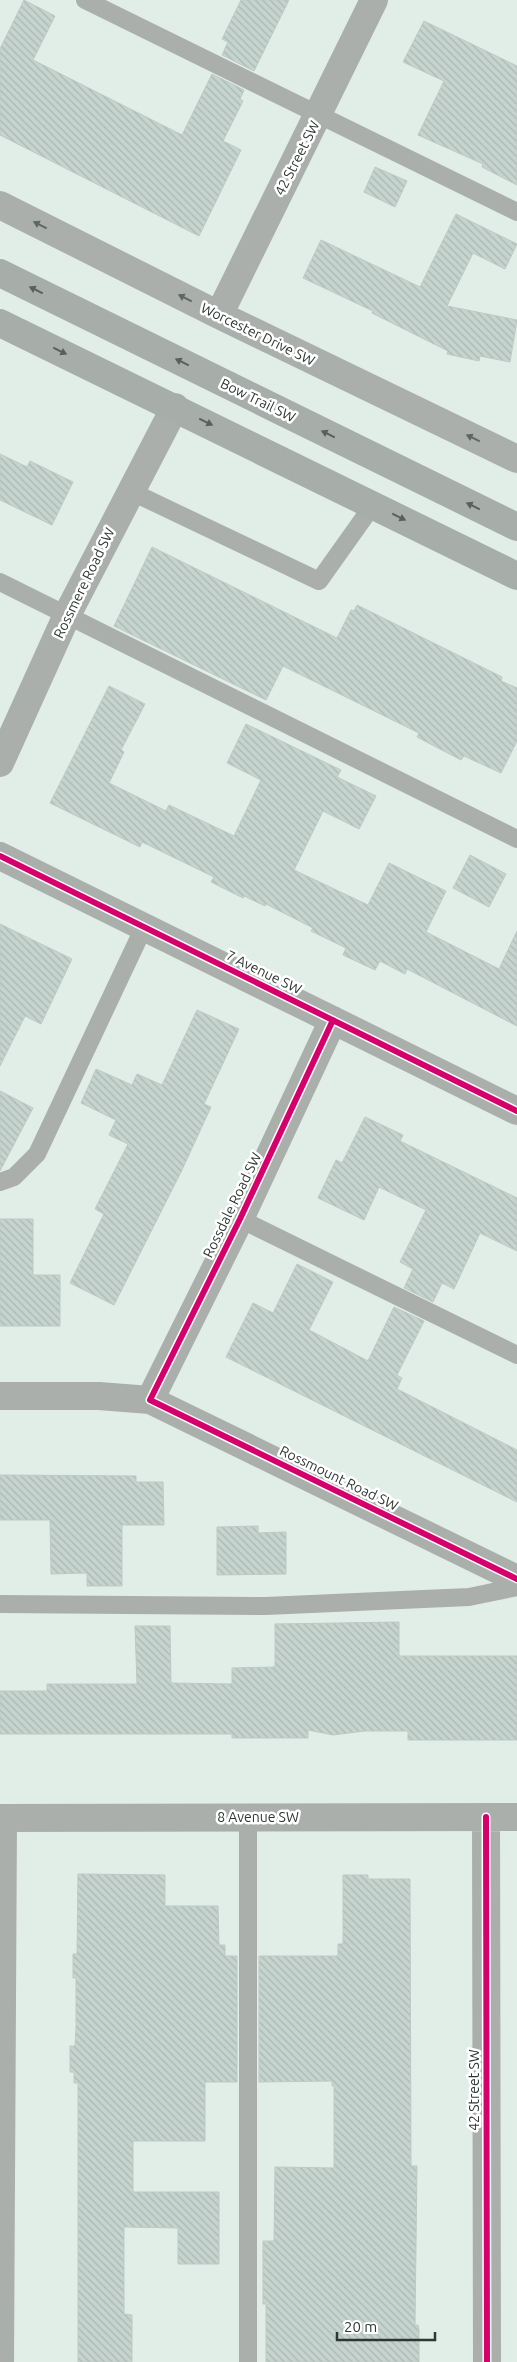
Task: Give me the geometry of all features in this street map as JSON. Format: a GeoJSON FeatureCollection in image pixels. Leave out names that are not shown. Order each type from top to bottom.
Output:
{"type":"FeatureCollection","features":[{"type":"Feature","properties":{"kind":"main road","name":"Bow Trail SW"},"geometry":{"type":"LineString","coordinates":[[0,273],[517,528]]}},
{"type":"Feature","properties":{"kind":"main road"},"geometry":{"type":"LineString","coordinates":[[0,323],[517,576]]}},
{"type":"Feature","properties":{"kind":"street","name":"42 Street SW"},"geometry":{"type":"LineString","coordinates":[[219,315],[374,0]]}},
{"type":"Feature","properties":{"kind":"street","name":"Worcester Drive SW"},"geometry":{"type":"LineString","coordinates":[[0,205],[219,315],[517,460]]}},
{"type":"Feature","properties":{"kind":"street","name":"Rossmere Road SW"},"geometry":{"type":"LineString","coordinates":[[0,763],[67,616],[175,407]]}},
{"type":"Feature","properties":{"kind":"street","name":"7 Avenue SW"},"geometry":{"type":"LineString","coordinates":[[0,856],[517,1110]]}},
{"type":"Feature","properties":{"kind":"street","name":"Rossdale Road SW"},"geometry":{"type":"LineString","coordinates":[[150,1400],[240,1219],[333,1020]]}},
{"type":"Feature","properties":{"kind":"street"},"geometry":{"type":"LineString","coordinates":[[0,1396],[99,1396],[150,1400]]}},
{"type":"Feature","properties":{"kind":"street","name":"Rossmount Road SW"},"geometry":{"type":"LineString","coordinates":[[150,1400],[517,1579]]}},
{"type":"Feature","properties":{"kind":"street"},"geometry":{"type":"LineString","coordinates":[[0,2362],[1,1818]]}},
{"type":"Feature","properties":{"kind":"street","name":"8 Avenue SW"},"geometry":{"type":"LineString","coordinates":[[1,1818],[517,1818]]}},
{"type":"Feature","properties":{"kind":"street","name":"42 Street SW"},"geometry":{"type":"LineString","coordinates":[[486,1818],[487,2362]]}},
{"type":"Feature","properties":{"kind":"lane"},"geometry":{"type":"LineString","coordinates":[[85,0],[517,212]]}},
{"type":"Feature","properties":{"kind":"lane"},"geometry":{"type":"LineString","coordinates":[[130,491],[319,581],[373,505]]}},
{"type":"Feature","properties":{"kind":"lane"},"geometry":{"type":"LineString","coordinates":[[0,582],[517,839]]}},
{"type":"Feature","properties":{"kind":"lane"},"geometry":{"type":"LineString","coordinates":[[0,1182],[14,1177],[36,1154],[144,927]]}},
{"type":"Feature","properties":{"kind":"lane"},"geometry":{"type":"LineString","coordinates":[[240,1219],[517,1355]]}},
{"type":"Feature","properties":{"kind":"lane"},"geometry":{"type":"LineString","coordinates":[[0,1604],[266,1606],[469,1597],[517,1587]]}},
{"type":"Feature","properties":{"kind":"lane"},"geometry":{"type":"LineString","coordinates":[[248,1817],[248,2362]]}},
{"type":"Feature","properties":{"kind":"building"},"geometry":{"type":"Polygon","coordinates":[[[24,0],[55,16],[33,60],[182,135],[212,74],[244,90],[240,99],[243,101],[223,141],[241,150],[199,236],[0,135],[0,49],[24,0]]]}},
{"type":"Feature","properties":{"kind":"building"},"geometry":{"type":"Polygon","coordinates":[[[241,0],[289,0],[254,71],[222,55],[228,42],[222,39],[241,0]]]}},
{"type":"Feature","properties":{"kind":"building"},"geometry":{"type":"Polygon","coordinates":[[[424,21],[517,66],[517,185],[482,167],[483,164],[418,135],[444,81],[403,62],[424,21]]]}},
{"type":"Feature","properties":{"kind":"building"},"geometry":{"type":"Polygon","coordinates":[[[375,167],[407,181],[395,207],[364,192],[375,167]]]}},
{"type":"Feature","properties":{"kind":"building"},"geometry":{"type":"Polygon","coordinates":[[[456,214],[517,244],[505,269],[473,253],[447,306],[517,320],[510,362],[480,356],[479,361],[447,354],[448,351],[372,313],[373,311],[303,278],[321,240],[420,287],[456,214]]]}},
{"type":"Feature","properties":{"kind":"building"},"geometry":{"type":"Polygon","coordinates":[[[0,454],[27,467],[30,461],[73,482],[52,525],[0,500],[0,454]]]}},
{"type":"Feature","properties":{"kind":"building"},"geometry":{"type":"Polygon","coordinates":[[[152,547],[337,638],[351,610],[354,611],[357,605],[502,677],[501,681],[517,688],[517,741],[501,773],[464,756],[461,760],[417,737],[419,733],[283,666],[266,700],[114,626],[152,547]]]}},
{"type":"Feature","properties":{"kind":"building"},"geometry":{"type":"Polygon","coordinates":[[[109,686],[145,704],[121,750],[124,752],[109,783],[166,811],[169,805],[234,836],[261,780],[227,763],[246,724],[341,770],[337,777],[376,796],[359,829],[323,811],[294,870],[368,905],[389,863],[446,891],[426,932],[499,969],[517,931],[517,1026],[407,969],[405,974],[380,961],[375,970],[343,955],[346,948],[311,931],[313,928],[266,904],[265,906],[244,896],[243,898],[211,882],[214,877],[142,842],[140,847],[50,803],[109,686]]]}},
{"type":"Feature","properties":{"kind":"building"},"geometry":{"type":"Polygon","coordinates":[[[470,855],[506,874],[489,907],[453,888],[470,855]]]}},
{"type":"Feature","properties":{"kind":"building"},"geometry":{"type":"Polygon","coordinates":[[[0,924],[72,959],[41,1024],[25,1016],[0,1066],[0,924]]]}},
{"type":"Feature","properties":{"kind":"building"},"geometry":{"type":"Polygon","coordinates":[[[197,1010],[239,1029],[204,1104],[211,1107],[181,1172],[114,1305],[70,1283],[104,1214],[95,1209],[128,1144],[109,1135],[116,1120],[81,1103],[96,1069],[132,1085],[137,1074],[162,1085],[197,1010]]]}},
{"type":"Feature","properties":{"kind":"building"},"geometry":{"type":"Polygon","coordinates":[[[0,1091],[33,1108],[0,1171],[0,1091]]]}},
{"type":"Feature","properties":{"kind":"building"},"geometry":{"type":"Polygon","coordinates":[[[365,1117],[403,1135],[400,1141],[517,1198],[517,1251],[480,1233],[454,1289],[442,1283],[433,1302],[404,1288],[413,1269],[400,1262],[426,1210],[379,1187],[364,1220],[318,1198],[336,1160],[342,1163],[365,1117]]]}},
{"type":"Feature","properties":{"kind":"building"},"geometry":{"type":"Polygon","coordinates":[[[0,1219],[33,1219],[33,1275],[60,1275],[60,1326],[0,1326],[0,1219]]]}},
{"type":"Feature","properties":{"kind":"building"},"geometry":{"type":"Polygon","coordinates":[[[297,1264],[333,1282],[309,1330],[368,1361],[394,1307],[424,1321],[397,1375],[402,1378],[397,1389],[517,1450],[517,1502],[226,1357],[253,1303],[273,1313],[297,1264]]]}},
{"type":"Feature","properties":{"kind":"building"},"geometry":{"type":"Polygon","coordinates":[[[0,1475],[136,1476],[136,1482],[163,1482],[164,1525],[122,1525],[122,1586],[87,1586],[87,1573],[51,1574],[50,1520],[0,1520],[0,1475]]]}},
{"type":"Feature","properties":{"kind":"building"},"geometry":{"type":"Polygon","coordinates":[[[258,1526],[258,1533],[286,1532],[286,1574],[217,1575],[217,1527],[258,1526]]]}},
{"type":"Feature","properties":{"kind":"building"},"geometry":{"type":"Polygon","coordinates":[[[399,1622],[399,1656],[517,1656],[517,1740],[408,1740],[408,1731],[365,1731],[333,1735],[308,1730],[308,1738],[232,1738],[232,1734],[0,1734],[0,1691],[47,1691],[47,1684],[137,1684],[135,1626],[170,1626],[171,1683],[232,1684],[232,1668],[275,1667],[275,1624],[399,1622]]]}},
{"type":"Feature","properties":{"kind":"building"},"geometry":{"type":"Polygon","coordinates":[[[78,1874],[165,1875],[165,1906],[218,1906],[219,1945],[225,1945],[225,1956],[237,1956],[237,2082],[205,2082],[205,2141],[133,2141],[133,2192],[219,2192],[219,2264],[178,2264],[178,2228],[124,2227],[124,2314],[132,2315],[132,2362],[78,2362],[78,2083],[74,2083],[74,2072],[70,2072],[70,2046],[75,2046],[76,2028],[76,1978],[73,1978],[73,1954],[77,1954],[78,1874]]]}},
{"type":"Feature","properties":{"kind":"building"},"geometry":{"type":"Polygon","coordinates":[[[343,1875],[368,1875],[368,1879],[410,1879],[411,2166],[417,2166],[415,2325],[418,2325],[419,2330],[419,2362],[266,2362],[266,2304],[263,2304],[263,2241],[274,2241],[275,2167],[334,2168],[334,2086],[332,2086],[332,2081],[259,2082],[259,1956],[338,1956],[338,1944],[343,1944],[343,1875]]]}},
{"type":"Feature","properties":{"kind":"cycle path"},"geometry":{"type":"LineString","coordinates":[[0,856],[517,1111]]}},
{"type":"Feature","properties":{"kind":"cycle path"},"geometry":{"type":"LineString","coordinates":[[333,1020],[240,1219],[150,1400],[517,1579]]}},
{"type":"Feature","properties":{"kind":"cycle path"},"geometry":{"type":"LineString","coordinates":[[486,1817],[487,2362]]}}]}
